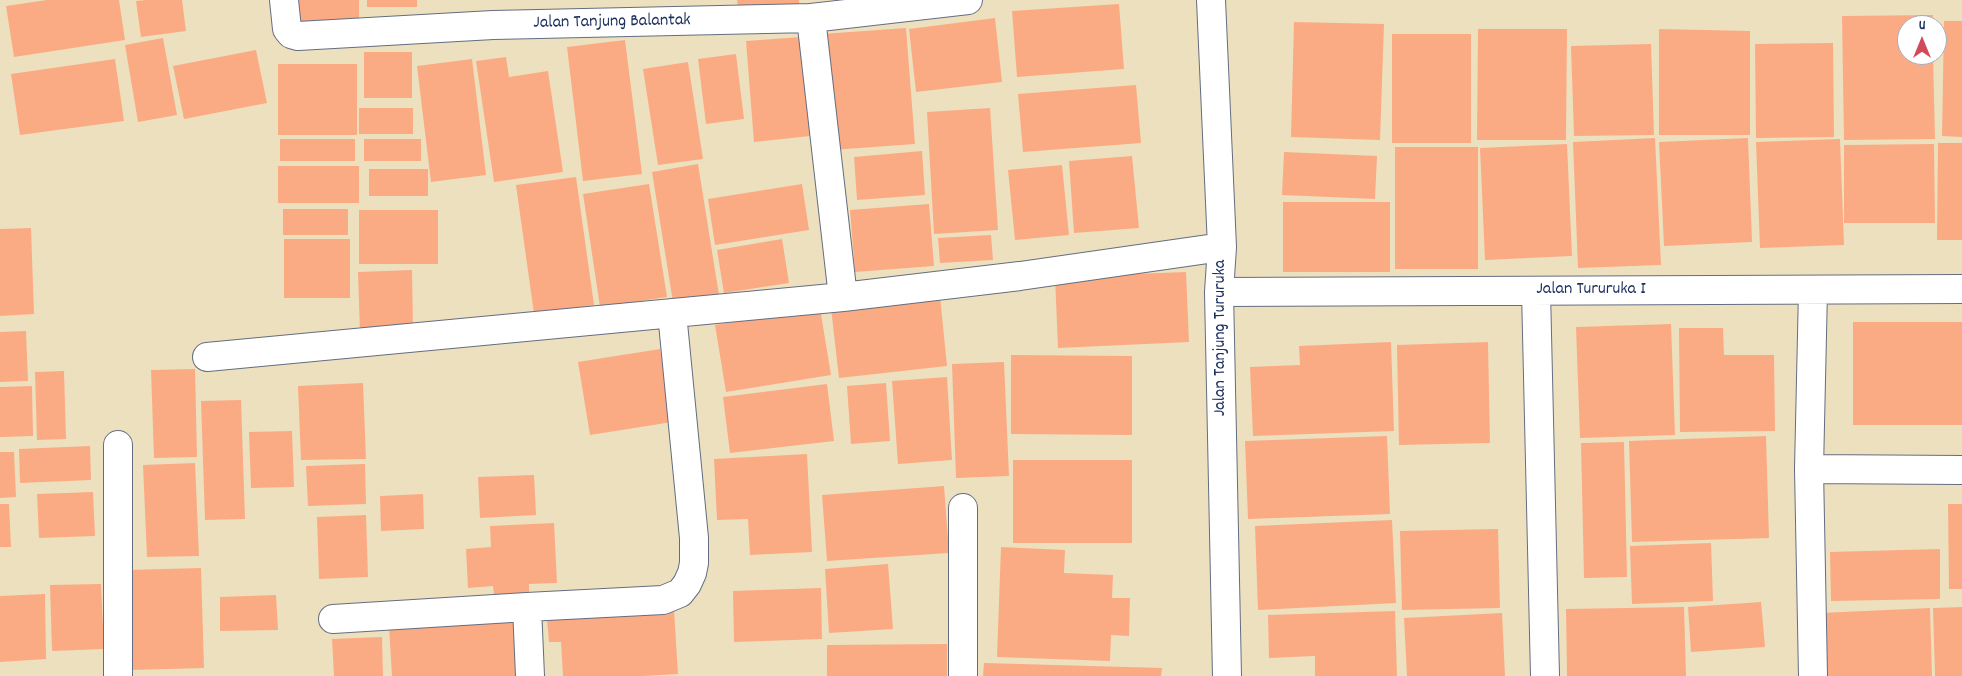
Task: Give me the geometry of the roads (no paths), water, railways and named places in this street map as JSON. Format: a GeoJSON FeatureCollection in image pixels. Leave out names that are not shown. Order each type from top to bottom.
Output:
{"type":"FeatureCollection","features":[{"type":"Feature","properties":{"kind":"street","name":"Jalan Tanjung Balantak"},"geometry":{"type":"LineString","coordinates":[[284,0],[287,29],[291,34],[298,36],[493,25],[811,18],[968,0]]}},
{"type":"Feature","properties":{"kind":"street","name":"Jalan Tanjung Tururuka"},"geometry":{"type":"LineString","coordinates":[[1210,0],[1222,248],[1220,292],[1227,676]]}},
{"type":"Feature","properties":{"kind":"street"},"geometry":{"type":"LineString","coordinates":[[811,18],[843,296]]}},
{"type":"Feature","properties":{"kind":"street"},"geometry":{"type":"LineString","coordinates":[[207,356],[843,296],[1020,276],[1222,248]]}},
{"type":"Feature","properties":{"kind":"street","name":"Jalan Tururuka I"},"geometry":{"type":"LineString","coordinates":[[1220,292],[1962,289]]}},
{"type":"Feature","properties":{"kind":"street"},"geometry":{"type":"LineString","coordinates":[[1813,290],[1809,469],[1813,676]]}},
{"type":"Feature","properties":{"kind":"street"},"geometry":{"type":"LineString","coordinates":[[1536,292],[1545,676]]}},
{"type":"Feature","properties":{"kind":"street"},"geometry":{"type":"LineString","coordinates":[[334,619],[527,606],[664,600],[680,593],[687,584],[694,562],[694,538],[672,312]]}},
{"type":"Feature","properties":{"kind":"street"},"geometry":{"type":"LineString","coordinates":[[118,445],[118,676]]}},
{"type":"Feature","properties":{"kind":"street"},"geometry":{"type":"LineString","coordinates":[[1809,469],[1962,470]]}},
{"type":"Feature","properties":{"kind":"street"},"geometry":{"type":"LineString","coordinates":[[963,508],[963,676]]}},
{"type":"Feature","properties":{"kind":"street"},"geometry":{"type":"LineString","coordinates":[[527,606],[530,676]]}}]}
